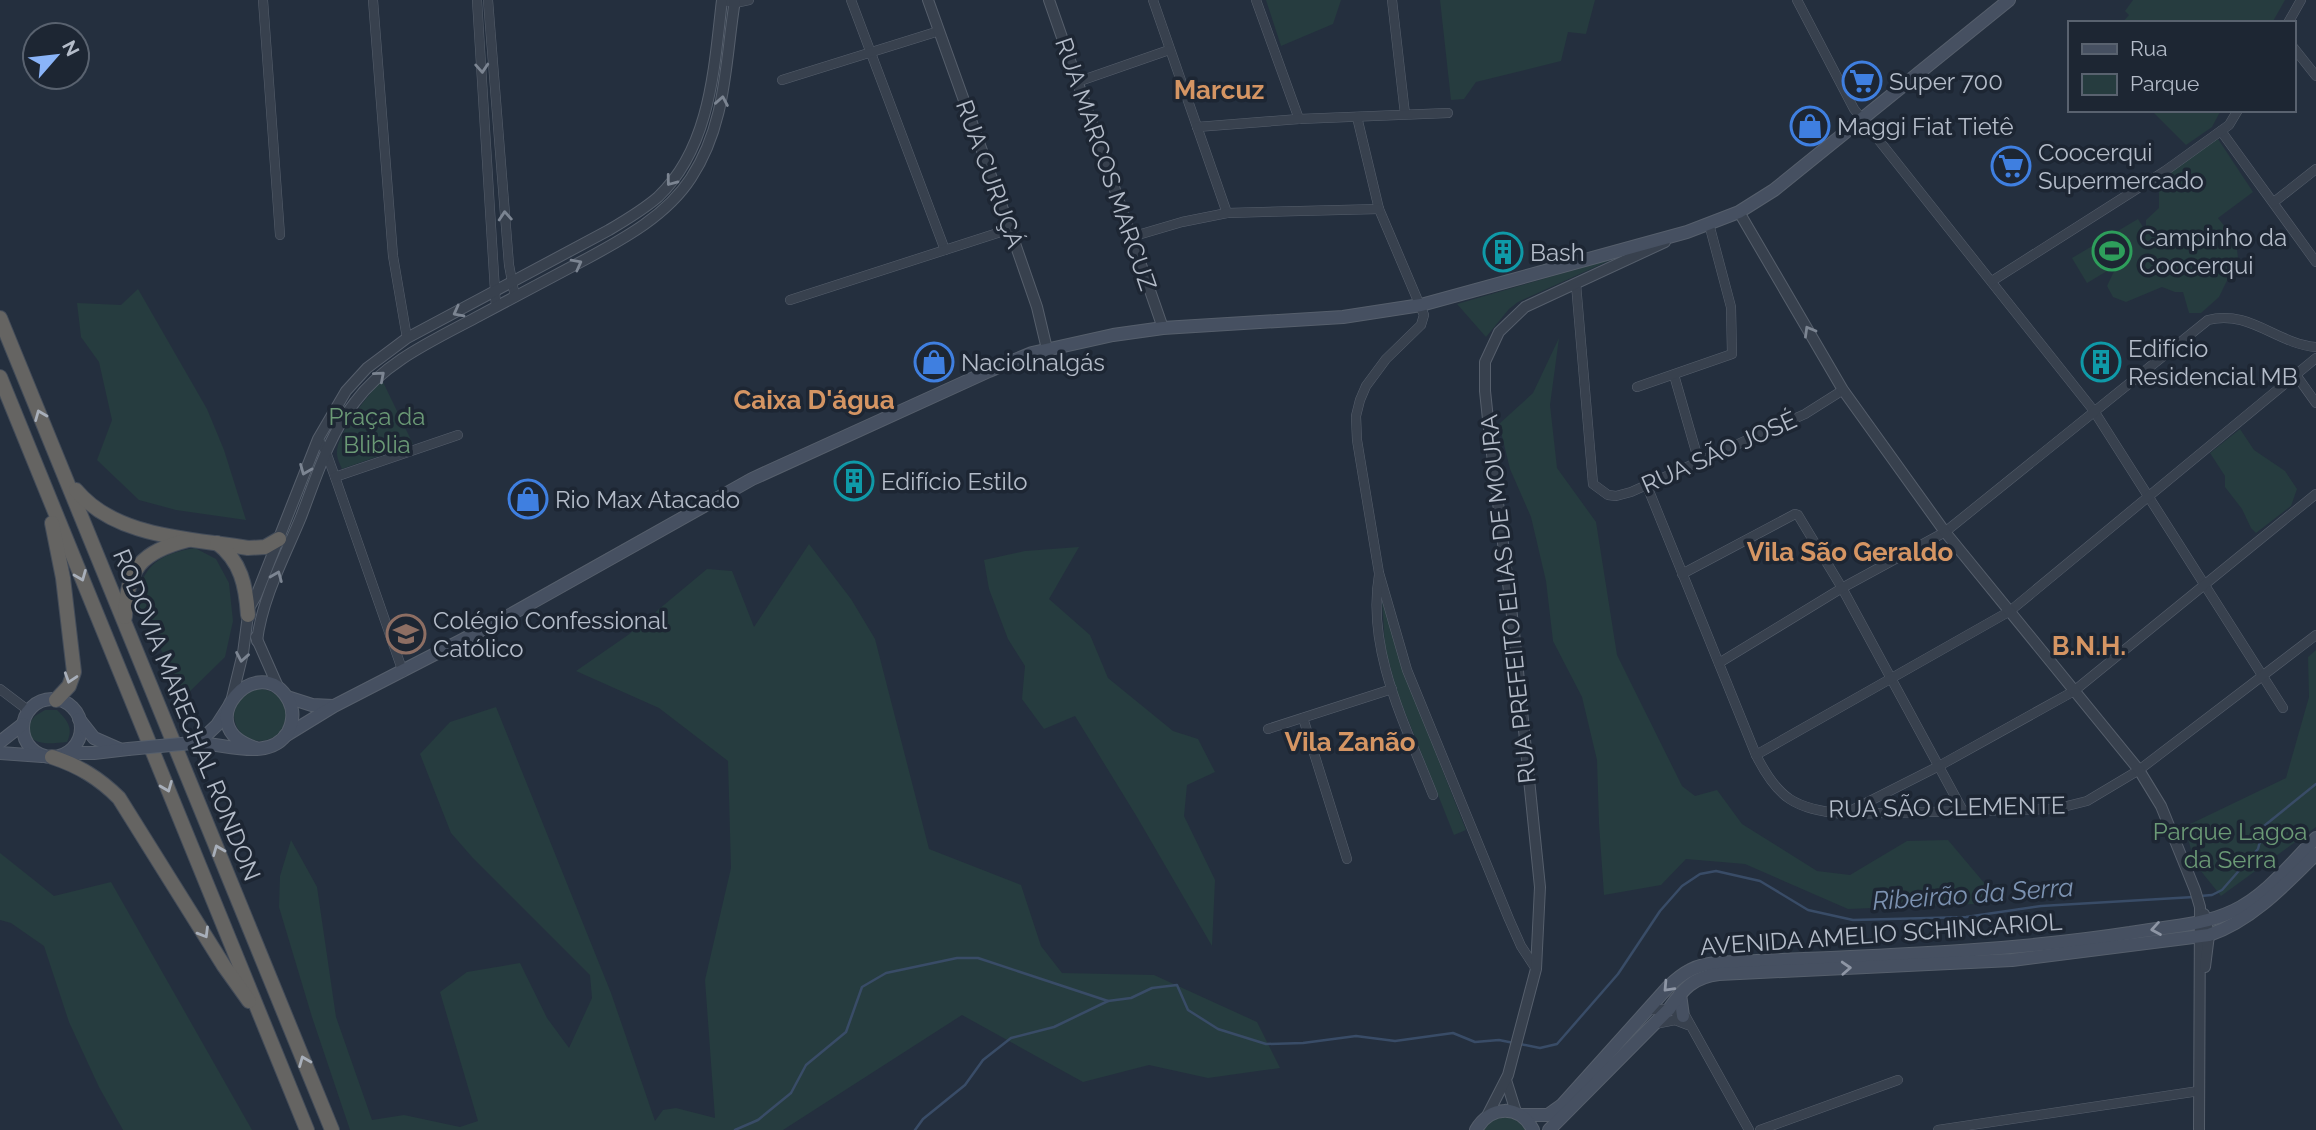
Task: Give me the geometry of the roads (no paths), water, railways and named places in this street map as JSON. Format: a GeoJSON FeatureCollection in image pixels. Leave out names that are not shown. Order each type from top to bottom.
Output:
{"type":"FeatureCollection","features":[{"type":"Feature","properties":{"kind":"highway","name":"RODOVIA MARECHAL RONDON"},"geometry":{"type":"LineString","coordinates":[[0,318],[331,1127]]}},
{"type":"Feature","properties":{"kind":"highway","name":"RODOVIA MARECHAL RONDON"},"geometry":{"type":"LineString","coordinates":[[0,377],[307,1130]]}},
{"type":"Feature","properties":{"kind":"highway"},"geometry":{"type":"LineString","coordinates":[[66,478],[88,504],[106,516],[146,531],[258,549],[279,539]]}},
{"type":"Feature","properties":{"kind":"highway"},"geometry":{"type":"LineString","coordinates":[[46,490],[63,578],[74,673],[69,686],[55,699]]}},
{"type":"Feature","properties":{"kind":"highway"},"geometry":{"type":"LineString","coordinates":[[125,622],[127,589],[130,577],[138,565],[156,550],[191,539]]}},
{"type":"Feature","properties":{"kind":"highway"},"geometry":{"type":"LineString","coordinates":[[216,542],[226,550],[239,568],[244,580],[248,613]]}},
{"type":"Feature","properties":{"kind":"highway"},"geometry":{"type":"LineString","coordinates":[[47,756],[88,772],[119,798],[223,966],[263,1019]]}},
{"type":"Feature","properties":{"kind":"main road"},"geometry":{"type":"LineString","coordinates":[[0,752],[47,756],[67,753],[94,754],[195,742],[228,747],[267,747],[334,706],[403,672],[752,479],[989,371],[1047,349],[1163,328],[1343,317],[1421,305],[1709,225],[1739,212],[1774,190],[2009,0]]}},
{"type":"Feature","properties":{"kind":"main road"},"geometry":{"type":"LineString","coordinates":[[195,742],[213,729],[239,690],[248,684],[270,684],[283,693],[312,705],[334,706]]}},
{"type":"Feature","properties":{"kind":"main road"},"geometry":{"type":"LineString","coordinates":[[283,693],[292,717],[285,736]]}},
{"type":"Feature","properties":{"kind":"main road"},"geometry":{"type":"LineString","coordinates":[[0,742],[23,724],[36,704],[55,699],[74,709],[94,738],[124,749]]}},
{"type":"Feature","properties":{"kind":"main road"},"geometry":{"type":"LineString","coordinates":[[230,702],[227,717],[230,728],[236,738],[256,748]]}},
{"type":"Feature","properties":{"kind":"main road"},"geometry":{"type":"LineString","coordinates":[[67,753],[77,741],[79,719]]}},
{"type":"Feature","properties":{"kind":"main road"},"geometry":{"type":"LineString","coordinates":[[23,724],[27,743],[47,756]]}},
{"type":"Feature","properties":{"kind":"main road","name":"AVENIDA AMELIO SCHINCARIOL"},"geometry":{"type":"LineString","coordinates":[[1479,1124],[1501,1110],[1548,1115],[1562,1105],[1677,978],[1695,967],[1706,964],[2030,946],[2203,920],[2236,910],[2256,897],[2316,838]]}},
{"type":"Feature","properties":{"kind":"main road","name":"AVENIDA AMELIO SCHINCARIOL"},"geometry":{"type":"LineString","coordinates":[[1549,1130],[1655,1024],[1691,981],[1709,975],[2012,960],[2204,935],[2222,930],[2254,910],[2316,854]]}},
{"type":"Feature","properties":{"kind":"main road"},"geometry":{"type":"LineString","coordinates":[[1680,993],[1683,1016]]}},
{"type":"Feature","properties":{"kind":"main road"},"geometry":{"type":"LineString","coordinates":[[1519,1114],[1533,1130]]}},
{"type":"Feature","properties":{"kind":"street"},"geometry":{"type":"LineString","coordinates":[[263,0],[280,235]]}},
{"type":"Feature","properties":{"kind":"street"},"geometry":{"type":"LineString","coordinates":[[373,0],[393,256],[407,338]]}},
{"type":"Feature","properties":{"kind":"street"},"geometry":{"type":"LineString","coordinates":[[477,0],[496,307]]}},
{"type":"Feature","properties":{"kind":"street"},"geometry":{"type":"LineString","coordinates":[[488,0],[511,284],[515,297]]}},
{"type":"Feature","properties":{"kind":"street"},"geometry":{"type":"LineString","coordinates":[[230,702],[241,663],[248,613],[318,439],[331,414],[360,375],[393,347],[640,211],[670,184],[690,153],[703,121],[715,62],[722,0],[750,0]]}},
{"type":"Feature","properties":{"kind":"street"},"geometry":{"type":"LineString","coordinates":[[851,0],[945,250]]}},
{"type":"Feature","properties":{"kind":"street","name":"RUA CURUÇÁ"},"geometry":{"type":"LineString","coordinates":[[928,0],[1037,307],[1047,349]]}},
{"type":"Feature","properties":{"kind":"street","name":"RUA MARCOS MARCUZ"},"geometry":{"type":"LineString","coordinates":[[1049,0],[1163,328]]}},
{"type":"Feature","properties":{"kind":"street"},"geometry":{"type":"LineString","coordinates":[[1153,0],[1227,213]]}},
{"type":"Feature","properties":{"kind":"street"},"geometry":{"type":"LineString","coordinates":[[1256,0],[1299,119]]}},
{"type":"Feature","properties":{"kind":"street"},"geometry":{"type":"LineString","coordinates":[[1392,0],[1405,114]]}},
{"type":"Feature","properties":{"kind":"street"},"geometry":{"type":"LineString","coordinates":[[1797,0],[1854,109],[2094,411],[2283,708]]}},
{"type":"Feature","properties":{"kind":"street"},"geometry":{"type":"LineString","coordinates":[[2289,21],[2301,0]]}},
{"type":"Feature","properties":{"kind":"street"},"geometry":{"type":"LineString","coordinates":[[257,641],[263,611],[326,452],[354,402],[377,377],[413,351],[614,244],[648,222],[677,198],[701,160],[718,122],[735,1]]}},
{"type":"Feature","properties":{"kind":"street"},"geometry":{"type":"LineString","coordinates":[[782,80],[939,32]]}},
{"type":"Feature","properties":{"kind":"street"},"geometry":{"type":"LineString","coordinates":[[1077,82],[1169,50]]}},
{"type":"Feature","properties":{"kind":"street"},"geometry":{"type":"LineString","coordinates":[[2295,50],[2316,76]]}},
{"type":"Feature","properties":{"kind":"street"},"geometry":{"type":"LineString","coordinates":[[1992,281],[2165,171],[2229,125],[2237,112]]}},
{"type":"Feature","properties":{"kind":"street"},"geometry":{"type":"LineString","coordinates":[[1197,127],[1299,119],[1448,113]]}},
{"type":"Feature","properties":{"kind":"street"},"geometry":{"type":"LineString","coordinates":[[1357,117],[1378,209],[1424,314],[1421,326],[1375,373],[1360,400],[1356,416],[1379,573],[1407,670],[1509,919],[1521,946],[1536,969]]}},
{"type":"Feature","properties":{"kind":"street"},"geometry":{"type":"LineString","coordinates":[[2221,131],[2316,262]]}},
{"type":"Feature","properties":{"kind":"street"},"geometry":{"type":"LineString","coordinates":[[2274,202],[2316,169]]}},
{"type":"Feature","properties":{"kind":"street"},"geometry":{"type":"LineString","coordinates":[[1131,237],[1182,222],[1227,213],[1378,209]]}},
{"type":"Feature","properties":{"kind":"street"},"geometry":{"type":"LineString","coordinates":[[1739,212],[1843,390],[1945,532],[2140,771],[2161,806],[2198,899],[2203,920],[2199,1130]]}},
{"type":"Feature","properties":{"kind":"street"},"geometry":{"type":"LineString","coordinates":[[1637,387],[1732,354],[1731,307],[1709,225]]}},
{"type":"Feature","properties":{"kind":"street"},"geometry":{"type":"LineString","coordinates":[[790,300],[1010,229]]}},
{"type":"Feature","properties":{"kind":"street","name":"RUA PREFEITO ELIAS DE MOURA"},"geometry":{"type":"LineString","coordinates":[[1479,1124],[1507,1077],[1536,969],[1540,887],[1514,632],[1486,403],[1485,362],[1499,332],[1519,312],[1539,300],[1687,232]]}},
{"type":"Feature","properties":{"kind":"street","name":"RUA SÃO JOSÉ"},"geometry":{"type":"LineString","coordinates":[[1576,284],[1593,484],[1608,495],[1616,496],[1647,486],[1805,414],[1843,390]]}},
{"type":"Feature","properties":{"kind":"street"},"geometry":{"type":"LineString","coordinates":[[1719,663],[1842,588],[1945,532],[2208,320],[2229,316],[2245,319],[2299,346],[2316,347]]}},
{"type":"Feature","properties":{"kind":"street"},"geometry":{"type":"LineString","coordinates":[[1756,755],[2010,611],[2316,358]]}},
{"type":"Feature","properties":{"kind":"street"},"geometry":{"type":"LineString","coordinates":[[1674,375],[1699,462]]}},
{"type":"Feature","properties":{"kind":"street"},"geometry":{"type":"LineString","coordinates":[[2296,375],[2316,403]]}},
{"type":"Feature","properties":{"kind":"street"},"geometry":{"type":"LineString","coordinates":[[335,477],[458,435]]}},
{"type":"Feature","properties":{"kind":"street"},"geometry":{"type":"LineString","coordinates":[[318,439],[326,452],[403,672]]}},
{"type":"Feature","properties":{"kind":"street","name":"RUA SÃO CLEMENTE"},"geometry":{"type":"LineString","coordinates":[[1647,486],[1756,755],[1769,780],[1783,795],[1805,807],[1844,814],[2055,809],[2087,802],[2140,771],[2316,635]]}},
{"type":"Feature","properties":{"kind":"street"},"geometry":{"type":"LineString","coordinates":[[1844,814],[1939,766],[2074,691],[2316,494]]}},
{"type":"Feature","properties":{"kind":"street"},"geometry":{"type":"LineString","coordinates":[[1682,574],[1795,514],[1800,517],[1842,588],[1963,811]]}},
{"type":"Feature","properties":{"kind":"street"},"geometry":{"type":"LineString","coordinates":[[1379,573],[1376,601],[1380,646],[1392,690],[1433,795]]}},
{"type":"Feature","properties":{"kind":"street"},"geometry":{"type":"LineString","coordinates":[[248,613],[257,641],[283,693]]}},
{"type":"Feature","properties":{"kind":"street"},"geometry":{"type":"LineString","coordinates":[[2,688],[29,711]]}},
{"type":"Feature","properties":{"kind":"street"},"geometry":{"type":"LineString","coordinates":[[1268,729],[1392,690]]}},
{"type":"Feature","properties":{"kind":"street"},"geometry":{"type":"LineString","coordinates":[[1303,718],[1348,859]]}},
{"type":"Feature","properties":{"kind":"street"},"geometry":{"type":"LineString","coordinates":[[1647,1010],[1669,1009],[1683,1016],[1693,1027],[1749,1130]]}},
{"type":"Feature","properties":{"kind":"street"},"geometry":{"type":"LineString","coordinates":[[1655,1024],[1675,1020],[1693,1027]]}},
{"type":"Feature","properties":{"kind":"street"},"geometry":{"type":"LineString","coordinates":[[1507,1077],[1519,1114]]}},
{"type":"Feature","properties":{"kind":"street"},"geometry":{"type":"LineString","coordinates":[[1760,1130],[1898,1080]]}},
{"type":"Feature","properties":{"kind":"street"},"geometry":{"type":"LineString","coordinates":[[1938,1130],[2199,1091]]}},
{"type":"Feature","properties":{"kind":"waterway","name":"Ribeirão da Serra"},"geometry":{"type":"LineString","coordinates":[[2200,896],[2212,895],[2222,890],[2258,849],[2264,826],[2316,784]]}},
{"type":"Feature","properties":{"kind":"waterway","name":"Ribeirão da Serra"},"geometry":{"type":"LineString","coordinates":[[1520,1044],[1540,1048],[1557,1044],[1618,974],[1660,911],[1682,886],[1700,874],[1716,871],[1760,881],[1808,910],[1853,920],[1966,917],[2041,906],[2194,897]]}},
{"type":"Feature","properties":{"kind":"waterway","name":"Ribeirão da Serra"},"geometry":{"type":"LineString","coordinates":[[735,1130],[758,1120],[791,1093],[806,1065],[846,1032],[862,987],[886,973],[957,958],[978,958],[1108,1001],[1131,998],[1152,988],[1177,985],[1188,1010],[1218,1029],[1266,1044],[1303,1043],[1356,1036],[1395,1041],[1453,1033],[1475,1042],[1499,1040],[1514,1043]]}},
{"type":"Feature","properties":{"kind":"waterway"},"geometry":{"type":"LineString","coordinates":[[915,1130],[923,1119],[965,1085],[983,1060],[1011,1038],[1054,1027],[1108,1001]]}},
{"type":"Feature","properties":{"kind":"place","name":"Super 700"},"geometry":{"type":"Point","coordinates":[1862,81]}},
{"type":"Feature","properties":{"kind":"place","name":"Maggi Fiat Tietê"},"geometry":{"type":"Point","coordinates":[1810,126]}},
{"type":"Feature","properties":{"kind":"place","name":"Coocerqui Supermercado"},"geometry":{"type":"Point","coordinates":[2011,166]}},
{"type":"Feature","properties":{"kind":"place","name":"Campinho da Coocerqui"},"geometry":{"type":"Point","coordinates":[2112,251]}},
{"type":"Feature","properties":{"kind":"place","name":"Bash"},"geometry":{"type":"Point","coordinates":[1503,252]}},
{"type":"Feature","properties":{"kind":"place","name":"Naciolnalgás"},"geometry":{"type":"Point","coordinates":[934,362]}},
{"type":"Feature","properties":{"kind":"place","name":"Edifício Residencial MB"},"geometry":{"type":"Point","coordinates":[2101,362]}},
{"type":"Feature","properties":{"kind":"place","name":"Edifício Estilo"},"geometry":{"type":"Point","coordinates":[854,481]}},
{"type":"Feature","properties":{"kind":"place","name":"Rio Max Atacado"},"geometry":{"type":"Point","coordinates":[528,499]}},
{"type":"Feature","properties":{"kind":"place","name":"Colégio Confessional Católico"},"geometry":{"type":"Point","coordinates":[406,634]}},
{"type":"Feature","properties":{"kind":"district","name":"Marcuz"},"geometry":{"type":"Point","coordinates":[1219,90]}},
{"type":"Feature","properties":{"kind":"district","name":"Caixa D'água"},"geometry":{"type":"Point","coordinates":[814,400]}},
{"type":"Feature","properties":{"kind":"district","name":"Vila São Geraldo"},"geometry":{"type":"Point","coordinates":[1850,552]}},
{"type":"Feature","properties":{"kind":"district","name":"B.N.H."},"geometry":{"type":"Point","coordinates":[2089,646]}},
{"type":"Feature","properties":{"kind":"district","name":"Vila Zanão"},"geometry":{"type":"Point","coordinates":[1350,742]}},
{"type":"Feature","properties":{"kind":"park label","name":"Praça da Bliblia"},"geometry":{"type":"Point","coordinates":[377,430]}},
{"type":"Feature","properties":{"kind":"park label","name":"Parque Lagoa da Serra"},"geometry":{"type":"Point","coordinates":[2230,845]}}]}
